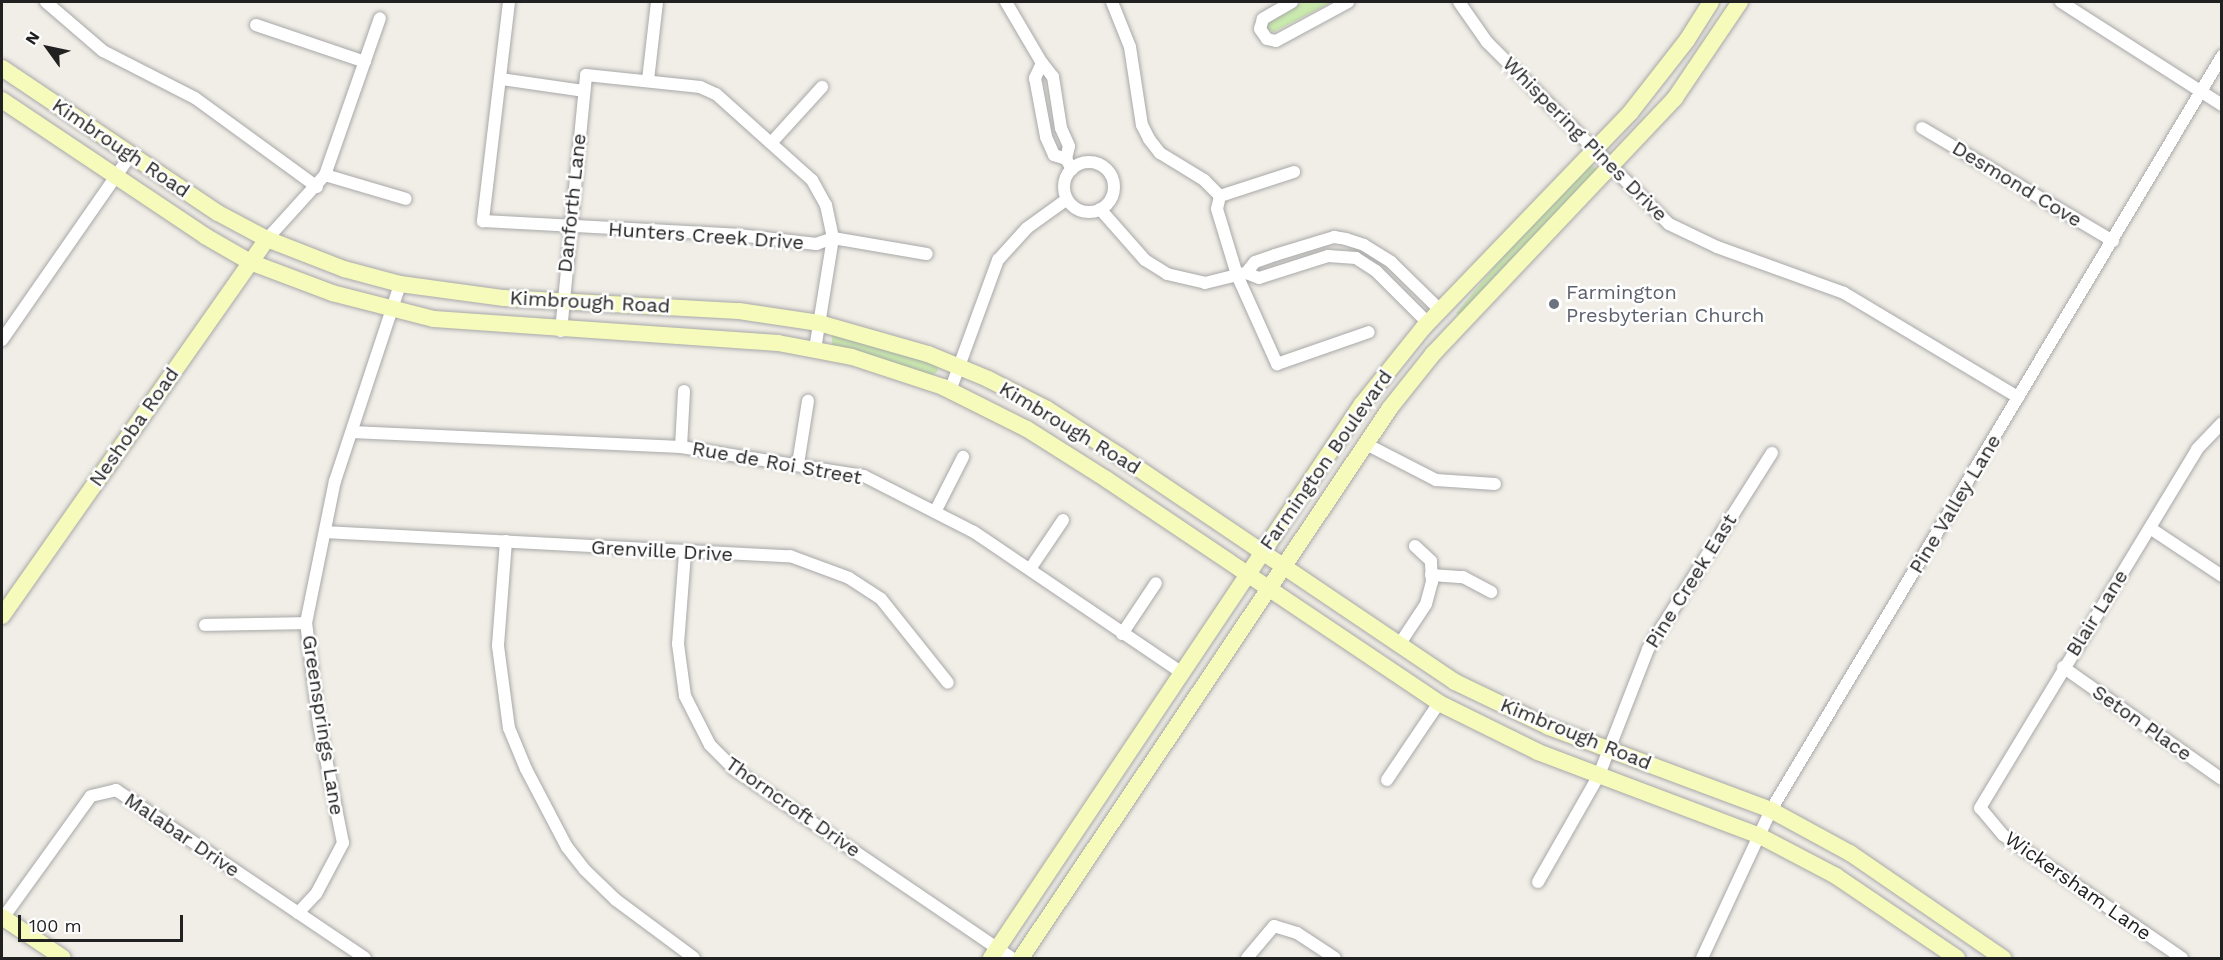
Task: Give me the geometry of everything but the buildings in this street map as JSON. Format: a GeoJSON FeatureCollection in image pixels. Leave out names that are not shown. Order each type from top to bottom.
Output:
{"type":"FeatureCollection","features":[{"type":"Feature","properties":{"kind":"street"},"geometry":{"type":"LineString","coordinates":[[45,2],[103,51],[195,98],[317,187]]}},
{"type":"Feature","properties":{"kind":"street"},"geometry":{"type":"LineString","coordinates":[[509,2],[501,79],[584,91]]}},
{"type":"Feature","properties":{"kind":"street"},"geometry":{"type":"LineString","coordinates":[[657,2],[648,80],[700,87],[716,94],[812,180],[830,214],[833,238],[814,349]]}},
{"type":"Feature","properties":{"kind":"street"},"geometry":{"type":"LineString","coordinates":[[1006,2],[1042,63],[1053,77],[1061,126],[1069,146],[1069,164],[1065,182],[1067,199],[1084,212],[1100,209],[1114,190],[1110,174],[1089,162],[1069,164],[1054,155],[1044,130],[1035,78],[1042,63]]}},
{"type":"Feature","properties":{"kind":"street"},"geometry":{"type":"LineString","coordinates":[[1112,2],[1130,47],[1142,125],[1149,139],[1160,153],[1204,180],[1220,196]]}},
{"type":"Feature","properties":{"kind":"street"},"geometry":{"type":"LineString","coordinates":[[1292,2],[1263,19],[1263,37],[1276,41],[1348,2]]}},
{"type":"Feature","properties":{"kind":"street","name":"Whispering Pines Drive"},"geometry":{"type":"LineString","coordinates":[[1460,2],[1487,42],[1669,224],[1717,247],[1844,293],[2018,398]]}},
{"type":"Feature","properties":{"kind":"street","name":"Farmington Boulevard"},"geometry":{"type":"LineString","coordinates":[[1021,958],[1410,382],[1449,320],[1514,233],[1594,151],[1653,85],[1711,2]]}},
{"type":"Feature","properties":{"kind":"street","name":"Farmington Boulevard"},"geometry":{"type":"LineString","coordinates":[[994,954],[1362,404],[1428,323],[1449,320],[1612,169],[1675,98],[1740,2]]}},
{"type":"Feature","properties":{"kind":"street"},"geometry":{"type":"LineString","coordinates":[[2061,2],[2222,105]]}},
{"type":"Feature","properties":{"kind":"street"},"geometry":{"type":"LineString","coordinates":[[267,238],[317,187],[325,175],[380,18]]}},
{"type":"Feature","properties":{"kind":"street"},"geometry":{"type":"LineString","coordinates":[[256,25],[365,62]]}},
{"type":"Feature","properties":{"kind":"street","name":"Pine Valley Lane"},"geometry":{"type":"LineString","coordinates":[[1702,958],[1771,810],[2222,56]]}},
{"type":"Feature","properties":{"kind":"street","name":"Kimbrough Road"},"geometry":{"type":"LineString","coordinates":[[2,68],[218,213],[267,238],[344,269],[400,284],[562,301],[739,311],[819,323],[865,333],[960,366],[1047,409],[1455,682],[1549,728],[1771,810],[1850,854],[2003,958]]}},
{"type":"Feature","properties":{"kind":"street","name":"Danforth Lane"},"geometry":{"type":"LineString","coordinates":[[561,331],[568,227],[586,75],[648,80]]}},
{"type":"Feature","properties":{"kind":"street","name":"Hunters Creek Drive"},"geometry":{"type":"LineString","coordinates":[[501,79],[483,221],[738,235],[816,244],[833,238],[927,254]]}},
{"type":"Feature","properties":{"kind":"street"},"geometry":{"type":"LineString","coordinates":[[771,143],[822,87]]}},
{"type":"Feature","properties":{"kind":"street","name":"Kimbrough Road"},"geometry":{"type":"LineString","coordinates":[[2,100],[114,178],[250,262],[332,293],[392,311],[435,319],[561,331],[778,343],[814,349],[950,391],[1027,429],[1439,703],[1538,752],[1758,835],[1836,876],[1957,958]]}},
{"type":"Feature","properties":{"kind":"street"},"geometry":{"type":"LineString","coordinates":[[1044,130],[1061,126]]}},
{"type":"Feature","properties":{"kind":"street","name":"Desmond Cove"},"geometry":{"type":"LineString","coordinates":[[1922,128],[2113,241]]}},
{"type":"Feature","properties":{"kind":"street"},"geometry":{"type":"LineString","coordinates":[[2,340],[130,156]]}},
{"type":"Feature","properties":{"kind":"street"},"geometry":{"type":"LineString","coordinates":[[1220,196],[1294,172]]}},
{"type":"Feature","properties":{"kind":"street"},"geometry":{"type":"LineString","coordinates":[[325,175],[406,199]]}},
{"type":"Feature","properties":{"kind":"street"},"geometry":{"type":"LineString","coordinates":[[1220,196],[1217,209],[1277,364],[1369,332]]}},
{"type":"Feature","properties":{"kind":"street"},"geometry":{"type":"LineString","coordinates":[[950,391],[998,260],[1027,228],[1067,199]]}},
{"type":"Feature","properties":{"kind":"street"},"geometry":{"type":"LineString","coordinates":[[1100,209],[1145,260],[1167,274],[1205,283],[1242,274],[1259,278],[1329,256],[1356,258],[1376,271],[1428,323]]}},
{"type":"Feature","properties":{"kind":"street"},"geometry":{"type":"LineString","coordinates":[[1242,274],[1255,262],[1275,255],[1334,237],[1346,239],[1364,245],[1391,262],[1449,320]]}},
{"type":"Feature","properties":{"kind":"street","name":"Neshoba Road"},"geometry":{"type":"LineString","coordinates":[[2,616],[267,238]]}},
{"type":"Feature","properties":{"kind":"street","name":"Greensprings Lane"},"geometry":{"type":"LineString","coordinates":[[298,913],[316,894],[343,843],[319,724],[306,623],[335,481],[400,284]]}},
{"type":"Feature","properties":{"kind":"street"},"geometry":{"type":"LineString","coordinates":[[681,447],[684,392]]}},
{"type":"Feature","properties":{"kind":"street"},"geometry":{"type":"LineString","coordinates":[[798,464],[808,401]]}},
{"type":"Feature","properties":{"kind":"street","name":"Blair Lane"},"geometry":{"type":"LineString","coordinates":[[1980,808],[2063,667],[2197,449],[2222,423]]}},
{"type":"Feature","properties":{"kind":"street","name":"Rue de Roi Street"},"geometry":{"type":"LineString","coordinates":[[352,432],[681,447],[864,476],[935,512],[1030,569],[1182,673]]}},
{"type":"Feature","properties":{"kind":"street"},"geometry":{"type":"LineString","coordinates":[[1366,444],[1436,480],[1495,484]]}},
{"type":"Feature","properties":{"kind":"street","name":"Pine Creek East"},"geometry":{"type":"LineString","coordinates":[[1538,882],[1599,775],[1648,649],[1772,453]]}},
{"type":"Feature","properties":{"kind":"street"},"geometry":{"type":"LineString","coordinates":[[935,512],[963,457]]}},
{"type":"Feature","properties":{"kind":"street"},"geometry":{"type":"LineString","coordinates":[[1030,569],[1063,520]]}},
{"type":"Feature","properties":{"kind":"street"},"geometry":{"type":"LineString","coordinates":[[2150,528],[2222,576]]}},
{"type":"Feature","properties":{"kind":"street","name":"Grenville Drive"},"geometry":{"type":"LineString","coordinates":[[325,532],[685,553],[790,556],[849,578],[881,599],[948,682]]}},
{"type":"Feature","properties":{"kind":"street"},"geometry":{"type":"LineString","coordinates":[[506,541],[498,646],[509,728],[526,770],[567,847],[585,870],[629,911],[694,958]]}},
{"type":"Feature","properties":{"kind":"street"},"geometry":{"type":"LineString","coordinates":[[1399,645],[1426,604],[1431,575],[1431,561],[1415,546]]}},
{"type":"Feature","properties":{"kind":"street","name":"Thorncroft Drive"},"geometry":{"type":"LineString","coordinates":[[685,553],[678,644],[685,696],[710,746],[735,770],[994,954],[1012,958]]}},
{"type":"Feature","properties":{"kind":"street"},"geometry":{"type":"LineString","coordinates":[[1431,575],[1463,577],[1491,592]]}},
{"type":"Feature","properties":{"kind":"street"},"geometry":{"type":"LineString","coordinates":[[1122,634],[1156,583]]}},
{"type":"Feature","properties":{"kind":"street"},"geometry":{"type":"LineString","coordinates":[[205,625],[306,623]]}},
{"type":"Feature","properties":{"kind":"street","name":"Seton Place"},"geometry":{"type":"LineString","coordinates":[[2063,667],[2222,779]]}},
{"type":"Feature","properties":{"kind":"street"},"geometry":{"type":"LineString","coordinates":[[1387,780],[1439,703]]}},
{"type":"Feature","properties":{"kind":"street","name":"Malabar Drive"},"geometry":{"type":"LineString","coordinates":[[2,918],[91,796],[116,790],[365,958]]}},
{"type":"Feature","properties":{"kind":"street","name":"Wickersham Lane"},"geometry":{"type":"LineString","coordinates":[[1980,808],[2003,835],[2182,958]]}},
{"type":"Feature","properties":{"kind":"street"},"geometry":{"type":"LineString","coordinates":[[2,918],[63,958]]}},
{"type":"Feature","properties":{"kind":"street"},"geometry":{"type":"LineString","coordinates":[[1247,958],[1274,926],[1297,933],[1335,958]]}},
{"type":"Feature","properties":{"kind":"green space"},"geometry":{"type":"Polygon","coordinates":[[[1304,2],[1332,2],[1274,32],[1266,28],[1269,20],[1304,2]]]}},
{"type":"Feature","properties":{"kind":"green space"},"geometry":{"type":"Polygon","coordinates":[[[1591,165],[1598,170],[1459,315],[1456,313],[1520,236],[1591,165]]]}},
{"type":"Feature","properties":{"kind":"green space"},"geometry":{"type":"Polygon","coordinates":[[[832,335],[921,358],[938,367],[938,371],[933,375],[832,345],[832,335]]]}},
{"type":"Feature","properties":{"kind":"place","name":"Farmington Presbyterian Church"},"geometry":{"type":"Point","coordinates":[1554,304]}}]}
